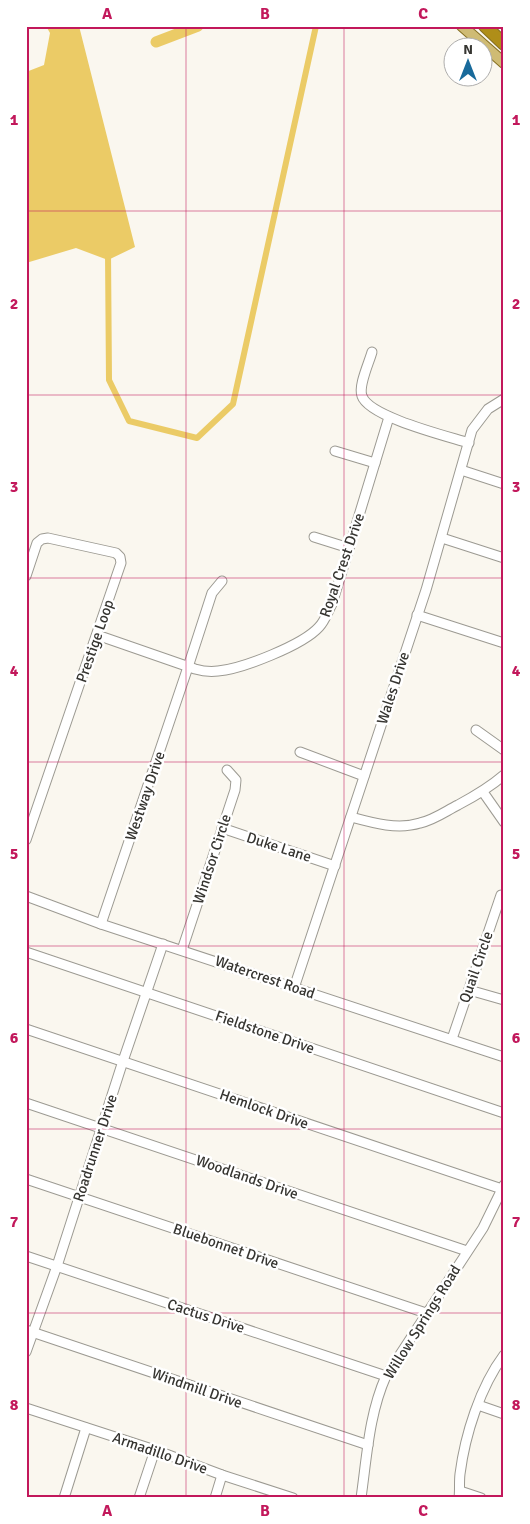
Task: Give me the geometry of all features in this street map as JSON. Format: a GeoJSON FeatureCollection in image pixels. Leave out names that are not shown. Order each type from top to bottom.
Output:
{"type":"FeatureCollection","features":[{"type":"Feature","properties":{"kind":"highway"},"geometry":{"type":"LineString","coordinates":[[485,26],[504,44]]}},
{"type":"Feature","properties":{"kind":"main road"},"geometry":{"type":"LineString","coordinates":[[462,26],[504,63]]}},
{"type":"Feature","properties":{"kind":"street"},"geometry":{"type":"LineString","coordinates":[[372,352],[361,388],[362,397],[369,406],[389,417],[469,443]]}},
{"type":"Feature","properties":{"kind":"street","name":"Wales Drive"},"geometry":{"type":"LineString","coordinates":[[294,988],[418,615],[472,430],[488,409],[504,398]]}},
{"type":"Feature","properties":{"kind":"street","name":"Royal Crest Drive"},"geometry":{"type":"LineString","coordinates":[[97,635],[188,667],[203,671],[217,671],[241,666],[294,644],[320,627],[332,604],[389,417]]}},
{"type":"Feature","properties":{"kind":"street"},"geometry":{"type":"LineString","coordinates":[[335,451],[376,462]]}},
{"type":"Feature","properties":{"kind":"street"},"geometry":{"type":"LineString","coordinates":[[461,470],[504,484]]}},
{"type":"Feature","properties":{"kind":"street"},"geometry":{"type":"LineString","coordinates":[[314,537],[349,548]]}},
{"type":"Feature","properties":{"kind":"street","name":"Prestige Loop"},"geometry":{"type":"LineString","coordinates":[[26,576],[37,543],[42,539],[48,538],[116,553],[120,557],[121,563],[26,840]]}},
{"type":"Feature","properties":{"kind":"street"},"geometry":{"type":"LineString","coordinates":[[442,538],[504,558]]}},
{"type":"Feature","properties":{"kind":"street","name":"Westway Drive"},"geometry":{"type":"LineString","coordinates":[[101,924],[212,592],[222,581]]}},
{"type":"Feature","properties":{"kind":"street"},"geometry":{"type":"LineString","coordinates":[[418,615],[504,643]]}},
{"type":"Feature","properties":{"kind":"street"},"geometry":{"type":"LineString","coordinates":[[476,730],[504,750]]}},
{"type":"Feature","properties":{"kind":"street"},"geometry":{"type":"LineString","coordinates":[[300,752],[364,776]]}},
{"type":"Feature","properties":{"kind":"street","name":"Windsor Circle"},"geometry":{"type":"LineString","coordinates":[[182,950],[234,790],[236,780],[227,770]]}},
{"type":"Feature","properties":{"kind":"street"},"geometry":{"type":"LineString","coordinates":[[351,817],[386,825],[420,824],[482,792],[504,775]]}},
{"type":"Feature","properties":{"kind":"street"},"geometry":{"type":"LineString","coordinates":[[482,792],[504,822]]}},
{"type":"Feature","properties":{"kind":"street","name":"Duke Lane"},"geometry":{"type":"LineString","coordinates":[[222,828],[335,866]]}},
{"type":"Feature","properties":{"kind":"street","name":"Quail Circle"},"geometry":{"type":"LineString","coordinates":[[452,1040],[501,895]]}},
{"type":"Feature","properties":{"kind":"street","name":"Watercrest Road"},"geometry":{"type":"LineString","coordinates":[[26,896],[101,924],[504,1057]]}},
{"type":"Feature","properties":{"kind":"street","name":"Roadrunner Drive"},"geometry":{"type":"LineString","coordinates":[[26,1352],[30,1331],[56,1266],[163,944]]}},
{"type":"Feature","properties":{"kind":"street","name":"Fieldstone Drive"},"geometry":{"type":"LineString","coordinates":[[26,952],[504,1113]]}},
{"type":"Feature","properties":{"kind":"street"},"geometry":{"type":"LineString","coordinates":[[469,990],[504,1000]]}},
{"type":"Feature","properties":{"kind":"street","name":"Hemlock Drive"},"geometry":{"type":"LineString","coordinates":[[26,1029],[503,1187]]}},
{"type":"Feature","properties":{"kind":"street","name":"Woodlands Drive"},"geometry":{"type":"LineString","coordinates":[[26,1103],[467,1251]]}},
{"type":"Feature","properties":{"kind":"street","name":"Bluebonnet Drive"},"geometry":{"type":"LineString","coordinates":[[26,1179],[426,1313]]}},
{"type":"Feature","properties":{"kind":"street","name":"Willow Springs Road"},"geometry":{"type":"LineString","coordinates":[[361,1498],[371,1421],[378,1394],[386,1376],[482,1228],[503,1187]]}},
{"type":"Feature","properties":{"kind":"street","name":"Cactus Drive"},"geometry":{"type":"LineString","coordinates":[[26,1256],[386,1376]]}},
{"type":"Feature","properties":{"kind":"street","name":"Windmill Drive"},"geometry":{"type":"LineString","coordinates":[[30,1331],[368,1446]]}},
{"type":"Feature","properties":{"kind":"street"},"geometry":{"type":"LineString","coordinates":[[480,1498],[459,1494],[462,1460],[478,1405],[492,1373],[504,1355]]}},
{"type":"Feature","properties":{"kind":"street"},"geometry":{"type":"LineString","coordinates":[[478,1405],[504,1414]]}},
{"type":"Feature","properties":{"kind":"street","name":"Armadillo Drive"},"geometry":{"type":"LineString","coordinates":[[26,1408],[291,1497]]}},
{"type":"Feature","properties":{"kind":"street"},"geometry":{"type":"LineString","coordinates":[[64,1498],[86,1428]]}},
{"type":"Feature","properties":{"kind":"street"},"geometry":{"type":"LineString","coordinates":[[139,1498],[155,1450]]}},
{"type":"Feature","properties":{"kind":"street"},"geometry":{"type":"LineString","coordinates":[[215,1498],[222,1474]]}},
{"type":"Feature","properties":{"kind":"shaded area"},"geometry":{"type":"Polygon","coordinates":[[[46,26],[79,26],[135,247],[108,260],[76,248],[26,263],[26,72],[44,65],[50,33],[46,26]]]}},
{"type":"Feature","properties":{"kind":"waterway"},"geometry":{"type":"LineString","coordinates":[[156,42],[198,26]]}},
{"type":"Feature","properties":{"kind":"waterway"},"geometry":{"type":"LineString","coordinates":[[108,253],[109,380],[129,421],[197,438],[233,404],[316,26]]}}]}
